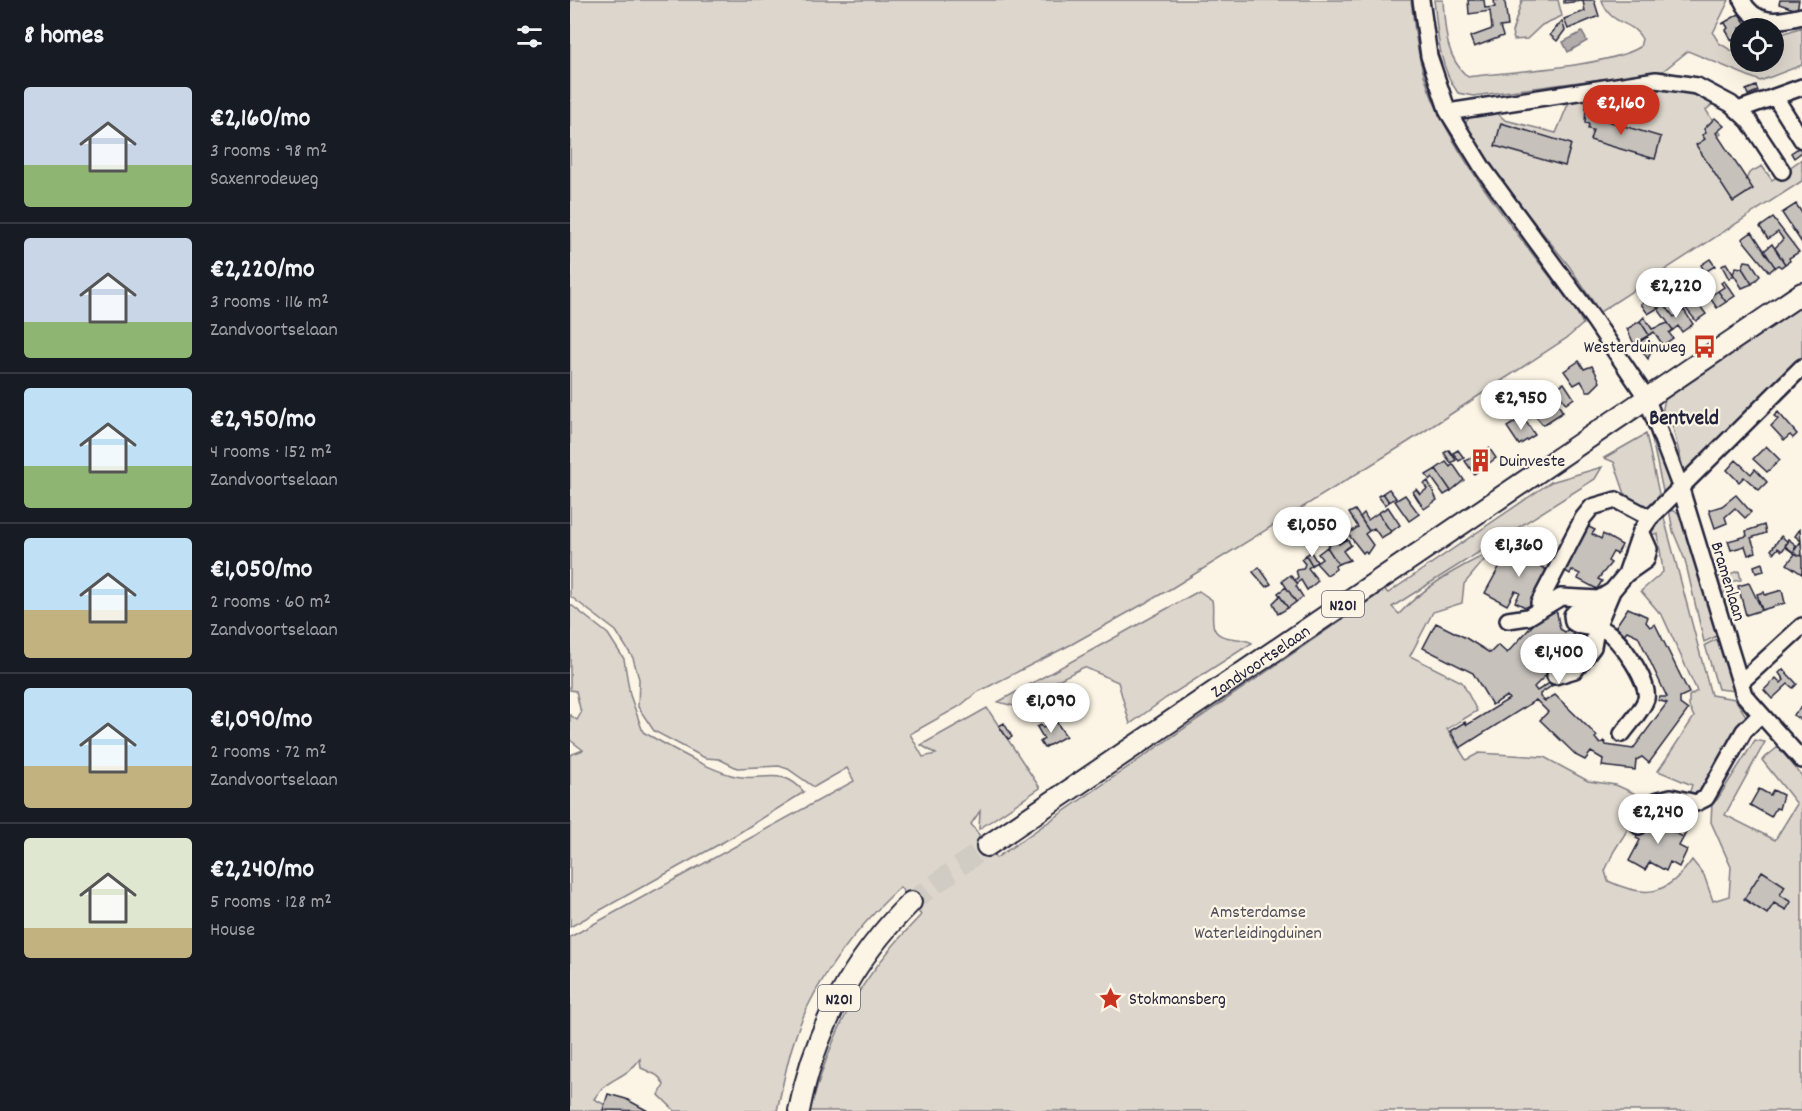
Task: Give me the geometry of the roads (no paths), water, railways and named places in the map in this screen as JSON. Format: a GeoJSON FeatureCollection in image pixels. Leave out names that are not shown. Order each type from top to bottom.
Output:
{"type":"FeatureCollection","features":[{"type":"Feature","properties":{"kind":"main road","name":"Zandvoortselaan"},"geometry":{"type":"LineString","coordinates":[[987,846],[1802,293]]}},
{"type":"Feature","properties":{"kind":"main road","name":"N201"},"geometry":{"type":"LineString","coordinates":[[799,1111],[812,1061],[833,1009],[873,944],[911,902]]}},
{"type":"Feature","properties":{"kind":"street"},"geometry":{"type":"LineString","coordinates":[[1421,0],[1429,56],[1448,112],[1484,170],[1594,320],[1646,397]]}},
{"type":"Feature","properties":{"kind":"street"},"geometry":{"type":"LineString","coordinates":[[1742,0],[1751,13],[1760,19],[1783,21],[1802,16]]}},
{"type":"Feature","properties":{"kind":"street"},"geometry":{"type":"LineString","coordinates":[[1448,112],[1656,80],[1697,86],[1715,93],[1749,121],[1782,171]]}},
{"type":"Feature","properties":{"kind":"street"},"geometry":{"type":"LineString","coordinates":[[1737,110],[1802,87]]}},
{"type":"Feature","properties":{"kind":"street"},"geometry":{"type":"LineString","coordinates":[[1775,97],[1802,140]]}},
{"type":"Feature","properties":{"kind":"street"},"geometry":{"type":"LineString","coordinates":[[1556,676],[1575,670],[1593,647],[1596,629],[1612,591],[1626,574],[1641,531],[1650,518],[1802,367]]}},
{"type":"Feature","properties":{"kind":"street","name":"Bramenlaan"},"geometry":{"type":"LineString","coordinates":[[1646,397],[1680,486],[1744,694],[1760,716],[1802,760]]}},
{"type":"Feature","properties":{"kind":"street"},"geometry":{"type":"LineString","coordinates":[[1539,603],[1583,518],[1592,507],[1616,501],[1650,518]]}},
{"type":"Feature","properties":{"kind":"street"},"geometry":{"type":"LineString","coordinates":[[1508,620],[1528,617],[1561,597],[1599,599],[1612,591]]}},
{"type":"Feature","properties":{"kind":"street"},"geometry":{"type":"LineString","coordinates":[[1604,610],[1592,613],[1577,610],[1572,615],[1573,622],[1578,626],[1603,630],[1623,645],[1645,690],[1646,698],[1622,734]]}},
{"type":"Feature","properties":{"kind":"street"},"geometry":{"type":"LineString","coordinates":[[1741,682],[1802,626]]}},
{"type":"Feature","properties":{"kind":"street"},"geometry":{"type":"LineString","coordinates":[[1639,826],[1655,801],[1671,796],[1696,803],[1706,798],[1744,731],[1760,716]]}},
{"type":"Feature","properties":{"kind":"tunnel"},"geometry":{"type":"LineString","coordinates":[[911,902],[987,846]]}},
{"type":"Feature","properties":{"kind":"place","name":"Westerduinweg"},"geometry":{"type":"Point","coordinates":[1704,346]}},
{"type":"Feature","properties":{"kind":"place","name":"Duinveste"},"geometry":{"type":"Point","coordinates":[1481,460]}},
{"type":"Feature","properties":{"kind":"place","name":"Stokmansberg"},"geometry":{"type":"Point","coordinates":[1111,998]}},
{"type":"Feature","properties":{"kind":"district","name":"Bentveld"},"geometry":{"type":"Point","coordinates":[1684,417]}},
{"type":"Feature","properties":{"kind":"park label","name":"Amsterdamse Waterleidingduinen"},"geometry":{"type":"Point","coordinates":[1258,921]}}]}
